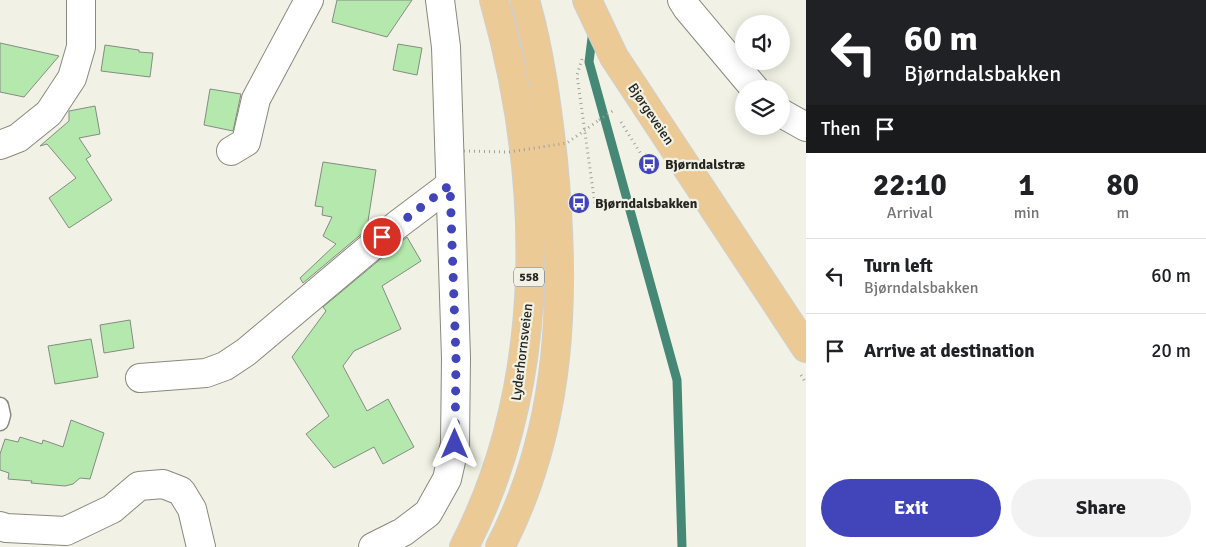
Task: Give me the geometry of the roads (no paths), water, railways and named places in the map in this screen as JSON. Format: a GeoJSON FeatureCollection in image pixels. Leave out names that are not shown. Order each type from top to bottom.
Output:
{"type":"FeatureCollection","features":[{"type":"Feature","properties":{"kind":"main road","name":"Lyderhornsveien"},"geometry":{"type":"LineString","coordinates":[[464,547],[481,514],[500,463],[516,405],[525,353],[529,298],[528,182],[512,72],[494,0]]}},
{"type":"Feature","properties":{"kind":"main road","name":"558"},"geometry":{"type":"LineString","coordinates":[[500,547],[529,482],[541,442],[552,391],[557,351],[559,233],[548,117],[540,64],[525,0]]}},
{"type":"Feature","properties":{"kind":"main road","name":"Bjørgeveien"},"geometry":{"type":"LineString","coordinates":[[587,0],[614,57],[806,348]]}},
{"type":"Feature","properties":{"kind":"street"},"geometry":{"type":"LineString","coordinates":[[0,145],[18,138],[49,113],[72,78],[81,47],[81,0]]}},
{"type":"Feature","properties":{"kind":"street"},"geometry":{"type":"LineString","coordinates":[[231,151],[246,142],[256,100],[309,0]]}},
{"type":"Feature","properties":{"kind":"street"},"geometry":{"type":"LineString","coordinates":[[373,547],[403,532],[428,513],[447,479],[455,444],[456,358],[446,47],[440,0]]}},
{"type":"Feature","properties":{"kind":"street"},"geometry":{"type":"LineString","coordinates":[[682,0],[747,80]]}},
{"type":"Feature","properties":{"kind":"street"},"geometry":{"type":"LineString","coordinates":[[790,118],[806,127]]}},
{"type":"Feature","properties":{"kind":"street"},"geometry":{"type":"LineString","coordinates":[[140,378],[206,373],[225,366],[246,352],[397,225],[450,185]]}},
{"type":"Feature","properties":{"kind":"street"},"geometry":{"type":"LineString","coordinates":[[0,526],[6,528],[66,531],[112,509],[139,486],[163,484],[181,491],[192,509],[201,547]]}},
{"type":"Feature","properties":{"kind":"lane"},"geometry":{"type":"LineString","coordinates":[[0,406],[2,415],[0,422]]}},
{"type":"Feature","properties":{"kind":"waterway"},"geometry":{"type":"LineString","coordinates":[[593,30],[589,62],[677,380],[682,547]]}},
{"type":"Feature","properties":{"kind":"place","name":"Bjørndalstræ"},"geometry":{"type":"Point","coordinates":[649,164]}},
{"type":"Feature","properties":{"kind":"place","name":"Bjørndalsbakken"},"geometry":{"type":"Point","coordinates":[579,203]}}]}
